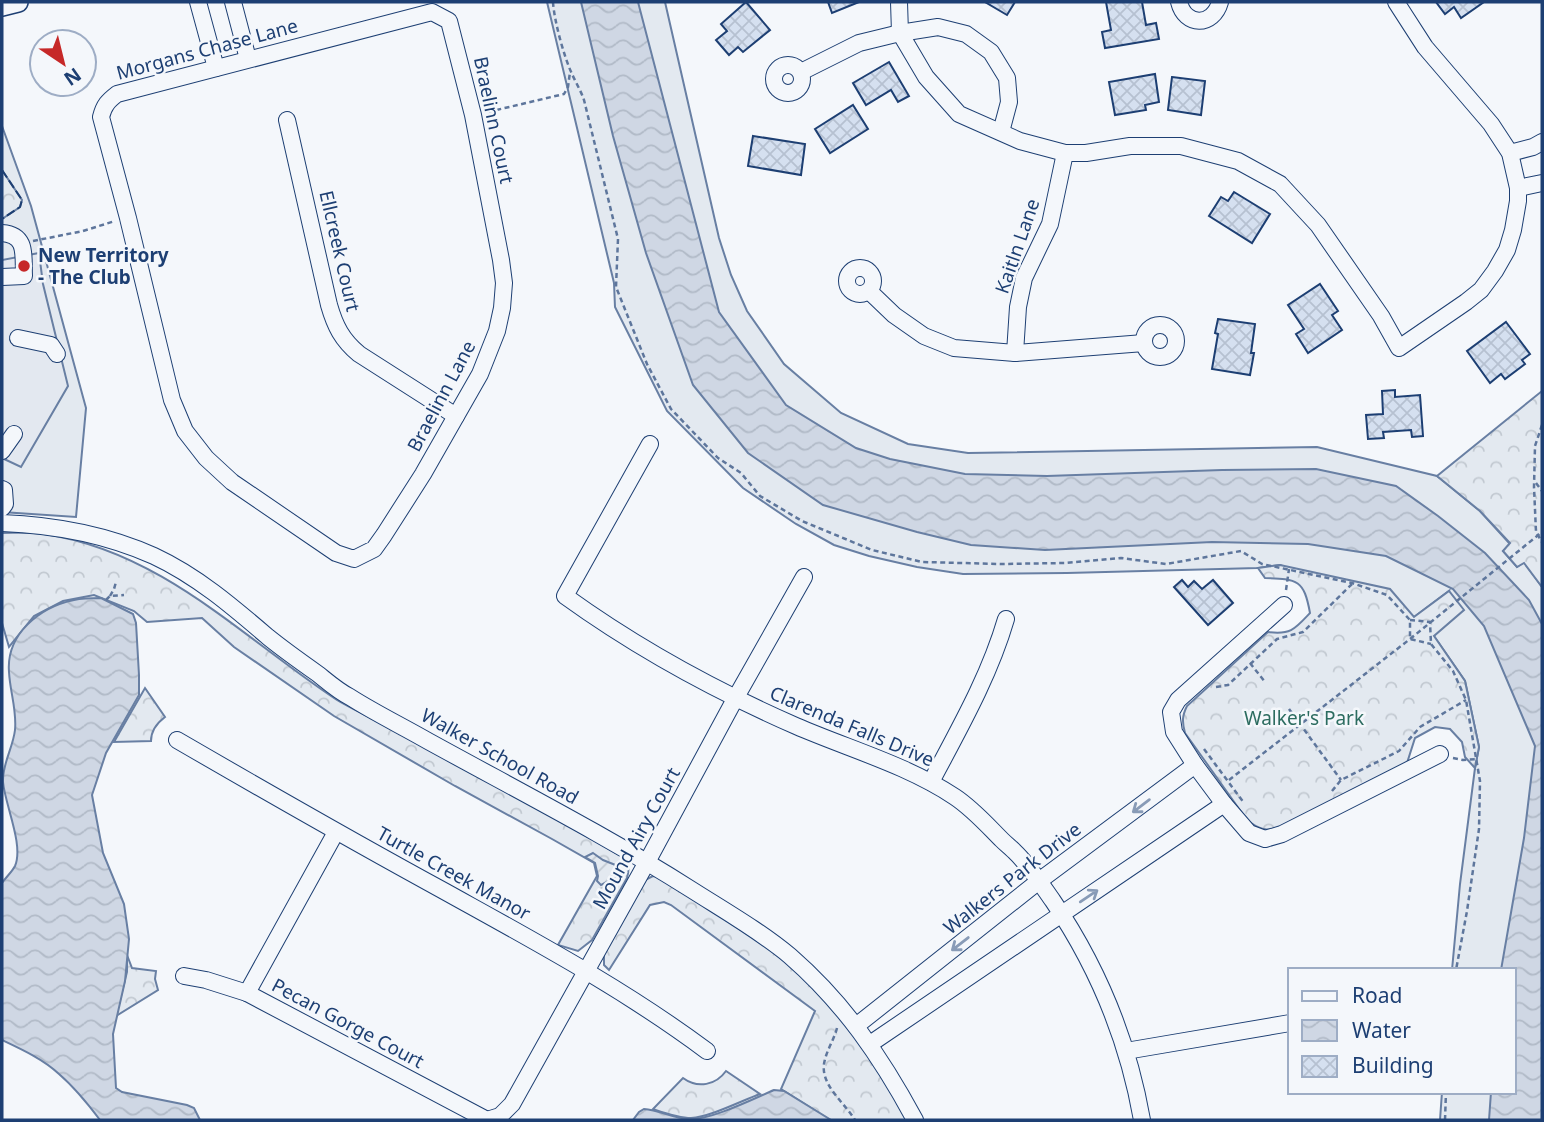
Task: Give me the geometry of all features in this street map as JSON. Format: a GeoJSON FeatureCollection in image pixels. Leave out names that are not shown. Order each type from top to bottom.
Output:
{"type":"FeatureCollection","features":[{"type":"Feature","properties":{"kind":"main road"},"geometry":{"type":"LineString","coordinates":[[2,6],[18,2]]}},
{"type":"Feature","properties":{"kind":"street"},"geometry":{"type":"LineString","coordinates":[[198,2],[216,68]]}},
{"type":"Feature","properties":{"kind":"street"},"geometry":{"type":"LineString","coordinates":[[233,2],[248,59]]}},
{"type":"Feature","properties":{"kind":"street"},"geometry":{"type":"LineString","coordinates":[[899,2],[900,33],[926,77],[959,114],[1020,141],[1065,153],[1086,153],[1130,145],[1181,146],[1238,161],[1280,184],[1318,225],[1381,316],[1399,348],[1481,290],[1507,250],[1513,230],[1518,188],[1510,153],[1491,124],[1425,47],[1396,2]]}},
{"type":"Feature","properties":{"kind":"street"},"geometry":{"type":"LineString","coordinates":[[1179,2],[1182,12],[1188,18],[1196,20],[1211,17],[1220,2]]}},
{"type":"Feature","properties":{"kind":"street","name":"Morgans Chase Lane"},"geometry":{"type":"LineString","coordinates":[[128,218],[101,117],[107,102],[117,94],[432,12],[442,16]]}},
{"type":"Feature","properties":{"kind":"street","name":"Braelinn Court"},"geometry":{"type":"LineString","coordinates":[[442,16],[449,21],[472,115],[497,238]]}},
{"type":"Feature","properties":{"kind":"street"},"geometry":{"type":"LineString","coordinates":[[801,72],[859,43],[900,33],[938,27],[966,34],[991,52],[1007,78],[1009,102],[1001,132]]}},
{"type":"Feature","properties":{"kind":"street","name":"Ellcreek Court"},"geometry":{"type":"LineString","coordinates":[[287,120],[329,305],[339,334],[359,354],[456,416]]}},
{"type":"Feature","properties":{"kind":"street"},"geometry":{"type":"LineString","coordinates":[[1510,153],[1542,142]]}},
{"type":"Feature","properties":{"kind":"street","name":"Kaitln Lane"},"geometry":{"type":"LineString","coordinates":[[1014,353],[1018,307],[1024,278],[1050,224],[1065,153]]}},
{"type":"Feature","properties":{"kind":"street"},"geometry":{"type":"LineString","coordinates":[[1518,188],[1542,183]]}},
{"type":"Feature","properties":{"kind":"street","name":"Braelinn Lane"},"geometry":{"type":"LineString","coordinates":[[128,218],[172,400],[190,438],[206,458],[232,482],[336,552],[354,559],[373,549],[384,535],[423,474],[484,363],[497,331],[502,308],[504,283],[497,238]]}},
{"type":"Feature","properties":{"kind":"street"},"geometry":{"type":"LineString","coordinates":[[2,233],[11,234],[20,240],[24,276],[2,277]]}},
{"type":"Feature","properties":{"kind":"street"},"geometry":{"type":"LineString","coordinates":[[869,291],[894,315],[924,336],[954,348],[1014,353],[1144,343]]}},
{"type":"Feature","properties":{"kind":"street"},"geometry":{"type":"LineString","coordinates":[[18,338],[51,345],[57,354]]}},
{"type":"Feature","properties":{"kind":"street"},"geometry":{"type":"LineString","coordinates":[[2,451],[14,434]]}},
{"type":"Feature","properties":{"kind":"street","name":"Clarenda Falls Drive"},"geometry":{"type":"LineString","coordinates":[[650,444],[565,596],[615,630],[735,699],[906,770],[957,798],[976,814],[1014,850],[1039,881],[1080,943],[1119,1028],[1142,1120]]}},
{"type":"Feature","properties":{"kind":"street"},"geometry":{"type":"LineString","coordinates":[[2,489],[5,504],[2,508]]}},
{"type":"Feature","properties":{"kind":"street","name":"Walker School Road"},"geometry":{"type":"LineString","coordinates":[[2,523],[73,530],[131,546],[158,558],[222,598],[272,640],[348,696],[647,862],[748,926],[787,954],[820,983],[851,1019],[894,1081],[915,1120]]}},
{"type":"Feature","properties":{"kind":"street","name":"Mound Airy Court"},"geometry":{"type":"LineString","coordinates":[[492,1119],[512,1104],[804,578]]}},
{"type":"Feature","properties":{"kind":"street"},"geometry":{"type":"LineString","coordinates":[[1284,605],[1178,700],[1171,712],[1174,732],[1195,765],[1249,833],[1265,839],[1282,834],[1440,754]]}},
{"type":"Feature","properties":{"kind":"street"},"geometry":{"type":"LineString","coordinates":[[930,782],[966,718],[989,668],[1006,619]]}},
{"type":"Feature","properties":{"kind":"street","name":"Turtle Creek Manor"},"geometry":{"type":"LineString","coordinates":[[177,740],[336,832],[586,970],[668,1022],[707,1051]]}},
{"type":"Feature","properties":{"kind":"street","name":"Walkers Park Drive"},"geometry":{"type":"LineString","coordinates":[[851,1019],[1195,765]]}},
{"type":"Feature","properties":{"kind":"street"},"geometry":{"type":"LineString","coordinates":[[870,1044],[1061,914],[1219,798]]}},
{"type":"Feature","properties":{"kind":"street"},"geometry":{"type":"LineString","coordinates":[[247,993],[336,832]]}},
{"type":"Feature","properties":{"kind":"street","name":"Pecan Gorge Court"},"geometry":{"type":"LineString","coordinates":[[184,976],[247,993],[492,1119]]}},
{"type":"Feature","properties":{"kind":"street"},"geometry":{"type":"LineString","coordinates":[[1126,1051],[1288,1023]]}},
{"type":"Feature","properties":{"kind":"path"},"geometry":{"type":"LineString","coordinates":[[554,2],[554,16],[570,72],[584,100],[618,239],[616,287],[647,364],[671,409],[718,458],[741,473],[760,496],[802,522],[860,546],[922,562],[1065,564],[1121,558],[1166,564],[1241,551],[1262,564],[1352,583],[1387,595],[1410,620],[1430,622]]}},
{"type":"Feature","properties":{"kind":"path"},"geometry":{"type":"LineString","coordinates":[[472,115],[564,94],[570,72]]}},
{"type":"Feature","properties":{"kind":"path"},"geometry":{"type":"LineString","coordinates":[[22,245],[128,218]]}},
{"type":"Feature","properties":{"kind":"path"},"geometry":{"type":"LineString","coordinates":[[1542,425],[1535,446],[1534,481],[1536,532],[1542,542]]}},
{"type":"Feature","properties":{"kind":"path"},"geometry":{"type":"LineString","coordinates":[[1534,481],[1542,491]]}},
{"type":"Feature","properties":{"kind":"path"},"geometry":{"type":"LineString","coordinates":[[1219,798],[1228,780],[1410,639],[1542,532]]}},
{"type":"Feature","properties":{"kind":"path"},"geometry":{"type":"LineString","coordinates":[[1284,605],[1289,569]]}},
{"type":"Feature","properties":{"kind":"path"},"geometry":{"type":"LineString","coordinates":[[106,600],[116,582]]}},
{"type":"Feature","properties":{"kind":"path"},"geometry":{"type":"LineString","coordinates":[[1211,689],[1228,685],[1276,639],[1303,632],[1352,583]]}},
{"type":"Feature","properties":{"kind":"path"},"geometry":{"type":"LineString","coordinates":[[110,596],[124,594]]}},
{"type":"Feature","properties":{"kind":"path"},"geometry":{"type":"LineString","coordinates":[[1410,620],[1410,639]]}},
{"type":"Feature","properties":{"kind":"path"},"geometry":{"type":"LineString","coordinates":[[1430,622],[1431,644],[1453,671],[1466,700],[1480,781],[1479,829],[1456,968]]}},
{"type":"Feature","properties":{"kind":"path"},"geometry":{"type":"LineString","coordinates":[[1410,639],[1431,644]]}},
{"type":"Feature","properties":{"kind":"path"},"geometry":{"type":"LineString","coordinates":[[1250,663],[1265,682]]}},
{"type":"Feature","properties":{"kind":"path"},"geometry":{"type":"LineString","coordinates":[[1329,795],[1341,780],[1399,751],[1420,727],[1466,700]]}},
{"type":"Feature","properties":{"kind":"path"},"geometry":{"type":"LineString","coordinates":[[1289,709],[1341,780]]}},
{"type":"Feature","properties":{"kind":"path"},"geometry":{"type":"LineString","coordinates":[[1203,748],[1244,802]]}},
{"type":"Feature","properties":{"kind":"path"},"geometry":{"type":"LineString","coordinates":[[1440,754],[1463,760],[1476,759]]}},
{"type":"Feature","properties":{"kind":"path"},"geometry":{"type":"LineString","coordinates":[[851,1019],[838,1024],[824,1064],[825,1079],[855,1120]]}},
{"type":"Feature","properties":{"kind":"path"},"geometry":{"type":"LineString","coordinates":[[1445,1120],[1446,1094]]}},
{"type":"Feature","properties":{"kind":"green space"},"geometry":{"type":"Polygon","coordinates":[[[547,2],[665,2],[719,238],[731,275],[747,311],[784,364],[841,413],[908,444],[968,453],[1317,447],[1437,476],[1480,511],[1510,544],[1503,551],[1517,567],[1524,562],[1542,587],[1542,1120],[1440,1120],[1442,1094],[1516,1094],[1516,968],[1452,968],[1460,884],[1479,747],[1465,681],[1434,636],[1449,591],[1414,617],[1280,565],[1258,568],[963,574],[917,567],[834,545],[796,524],[743,488],[667,411],[615,307],[614,283],[547,2]]]}},
{"type":"Feature","properties":{"kind":"green space","name":"New Territory - The Club"},"geometry":{"type":"Polygon","coordinates":[[[2,126],[31,206],[86,408],[76,517],[2,512],[2,126]]]}},
{"type":"Feature","properties":{"kind":"green space"},"geometry":{"type":"Polygon","coordinates":[[[2,170],[22,200],[20,207],[2,219],[2,170]]]}},
{"type":"Feature","properties":{"kind":"green space"},"geometry":{"type":"Polygon","coordinates":[[[1542,391],[1542,587],[1524,563],[1517,567],[1503,551],[1510,543],[1480,511],[1437,476],[1542,391]]]}},
{"type":"Feature","properties":{"kind":"green space"},"geometry":{"type":"Polygon","coordinates":[[[2,533],[44,534],[86,543],[126,558],[199,600],[337,700],[496,785],[626,859],[629,868],[627,878],[592,940],[578,951],[558,945],[597,876],[594,863],[334,716],[234,647],[202,618],[147,622],[134,611],[94,595],[63,601],[34,616],[9,647],[2,623],[2,533]]]}},
{"type":"Feature","properties":{"kind":"green space","name":"Walker's Park"},"geometry":{"type":"Polygon","coordinates":[[[1280,565],[1390,589],[1414,617],[1449,591],[1464,610],[1434,636],[1465,681],[1479,747],[1475,768],[1465,757],[1462,742],[1450,729],[1435,727],[1415,738],[1407,763],[1280,829],[1262,829],[1247,820],[1185,733],[1183,716],[1187,706],[1268,632],[1282,633],[1292,630],[1310,613],[1305,594],[1298,583],[1265,578],[1258,568],[1280,565]]]}},
{"type":"Feature","properties":{"kind":"green space"},"geometry":{"type":"Polygon","coordinates":[[[145,688],[165,717],[155,728],[151,741],[114,742],[145,688]]]}},
{"type":"Feature","properties":{"kind":"green space"},"geometry":{"type":"Polygon","coordinates":[[[593,853],[618,866],[619,871],[615,878],[601,885],[597,881],[595,863],[585,857],[593,853]]]}},
{"type":"Feature","properties":{"kind":"green space"},"geometry":{"type":"Polygon","coordinates":[[[653,876],[661,877],[745,928],[828,995],[910,1120],[830,1120],[781,1089],[815,1011],[671,905],[664,902],[650,905],[609,970],[604,965],[604,953],[645,880],[653,876]]]}},
{"type":"Feature","properties":{"kind":"green space"},"geometry":{"type":"Polygon","coordinates":[[[127,955],[132,968],[156,971],[158,990],[116,1016],[127,972],[127,955]]]}},
{"type":"Feature","properties":{"kind":"green space"},"geometry":{"type":"Polygon","coordinates":[[[726,1071],[760,1094],[699,1117],[682,1117],[653,1109],[683,1078],[695,1084],[706,1084],[717,1080],[726,1071]]]}},
{"type":"Feature","properties":{"kind":"shaded area"},"geometry":{"type":"Polygon","coordinates":[[[39,253],[43,284],[68,386],[21,467],[2,458],[2,260],[39,253]]]}},
{"type":"Feature","properties":{"kind":"water"},"geometry":{"type":"Polygon","coordinates":[[[581,2],[638,2],[719,312],[786,405],[856,448],[890,459],[965,474],[1047,476],[1316,469],[1396,486],[1485,553],[1529,600],[1542,624],[1542,1120],[1489,1120],[1491,1094],[1516,1094],[1516,968],[1501,968],[1524,838],[1535,746],[1484,626],[1453,589],[1386,556],[1308,544],[1212,542],[1045,550],[971,545],[823,505],[748,453],[693,385],[646,253],[613,136],[581,2]]]}},
{"type":"Feature","properties":{"kind":"water"},"geometry":{"type":"Polygon","coordinates":[[[101,598],[133,614],[136,623],[139,675],[139,695],[106,753],[92,795],[103,853],[124,904],[129,939],[125,981],[113,1034],[116,1088],[122,1092],[187,1105],[194,1108],[200,1120],[100,1120],[53,1069],[2,1040],[2,883],[14,868],[17,857],[16,836],[3,782],[15,730],[10,658],[19,634],[38,616],[61,604],[101,598]]]}},
{"type":"Feature","properties":{"kind":"water"},"geometry":{"type":"Polygon","coordinates":[[[774,1090],[784,1091],[831,1120],[633,1120],[644,1109],[688,1119],[707,1117],[774,1090]]]}},
{"type":"Feature","properties":{"kind":"building"},"geometry":{"type":"Polygon","coordinates":[[[746,2],[770,30],[743,52],[738,47],[729,55],[716,40],[727,31],[721,24],[746,2]]]}},
{"type":"Feature","properties":{"kind":"building"},"geometry":{"type":"Polygon","coordinates":[[[828,2],[859,2],[832,13],[828,2]]]}},
{"type":"Feature","properties":{"kind":"building"},"geometry":{"type":"Polygon","coordinates":[[[985,2],[1015,2],[1007,15],[985,2]]]}},
{"type":"Feature","properties":{"kind":"building"},"geometry":{"type":"Polygon","coordinates":[[[1106,2],[1142,2],[1146,25],[1156,23],[1159,39],[1105,48],[1102,32],[1111,30],[1106,2]]]}},
{"type":"Feature","properties":{"kind":"building"},"geometry":{"type":"Polygon","coordinates":[[[1436,2],[1484,2],[1461,18],[1454,7],[1445,14],[1436,2]]]}},
{"type":"Feature","properties":{"kind":"building"},"geometry":{"type":"Polygon","coordinates":[[[889,62],[909,96],[898,102],[891,90],[866,105],[853,83],[889,62]]]}},
{"type":"Feature","properties":{"kind":"building"},"geometry":{"type":"Polygon","coordinates":[[[1155,74],[1159,102],[1145,105],[1146,110],[1115,115],[1109,82],[1155,74]]]}},
{"type":"Feature","properties":{"kind":"building"},"geometry":{"type":"Polygon","coordinates":[[[1172,77],[1205,81],[1201,115],[1168,110],[1172,77]]]}},
{"type":"Feature","properties":{"kind":"building"},"geometry":{"type":"Polygon","coordinates":[[[853,105],[868,129],[830,153],[815,129],[853,105]]]}},
{"type":"Feature","properties":{"kind":"building"},"geometry":{"type":"Polygon","coordinates":[[[753,136],[805,144],[801,175],[748,166],[753,136]]]}},
{"type":"Feature","properties":{"kind":"building"},"geometry":{"type":"Polygon","coordinates":[[[1234,192],[1270,214],[1252,243],[1209,216],[1221,197],[1228,201],[1234,192]]]}},
{"type":"Feature","properties":{"kind":"building"},"geometry":{"type":"Polygon","coordinates":[[[1320,284],[1338,311],[1332,315],[1342,330],[1308,353],[1296,334],[1304,329],[1288,305],[1320,284]]]}},
{"type":"Feature","properties":{"kind":"building"},"geometry":{"type":"Polygon","coordinates":[[[1218,319],[1255,324],[1250,375],[1212,369],[1218,319]]]}},
{"type":"Feature","properties":{"kind":"building"},"geometry":{"type":"Polygon","coordinates":[[[1506,322],[1530,354],[1522,360],[1525,364],[1505,379],[1501,374],[1490,383],[1467,351],[1506,322]]]}},
{"type":"Feature","properties":{"kind":"building"},"geometry":{"type":"Polygon","coordinates":[[[1395,390],[1395,397],[1420,395],[1423,436],[1412,437],[1411,430],[1383,432],[1384,438],[1368,439],[1366,415],[1383,414],[1382,391],[1395,390]]]}},
{"type":"Feature","properties":{"kind":"building"},"geometry":{"type":"Polygon","coordinates":[[[1182,580],[1188,587],[1194,581],[1202,589],[1213,580],[1233,603],[1208,625],[1174,587],[1182,580]]]}},
{"type":"Feature","properties":{"kind":"fence"},"geometry":{"type":"LineString","coordinates":[[2,170],[22,200],[20,207],[2,219]]}},
{"type":"Feature","properties":{"kind":"place","name":"New Territory - The Club"},"geometry":{"type":"Point","coordinates":[24,266]}}]}
